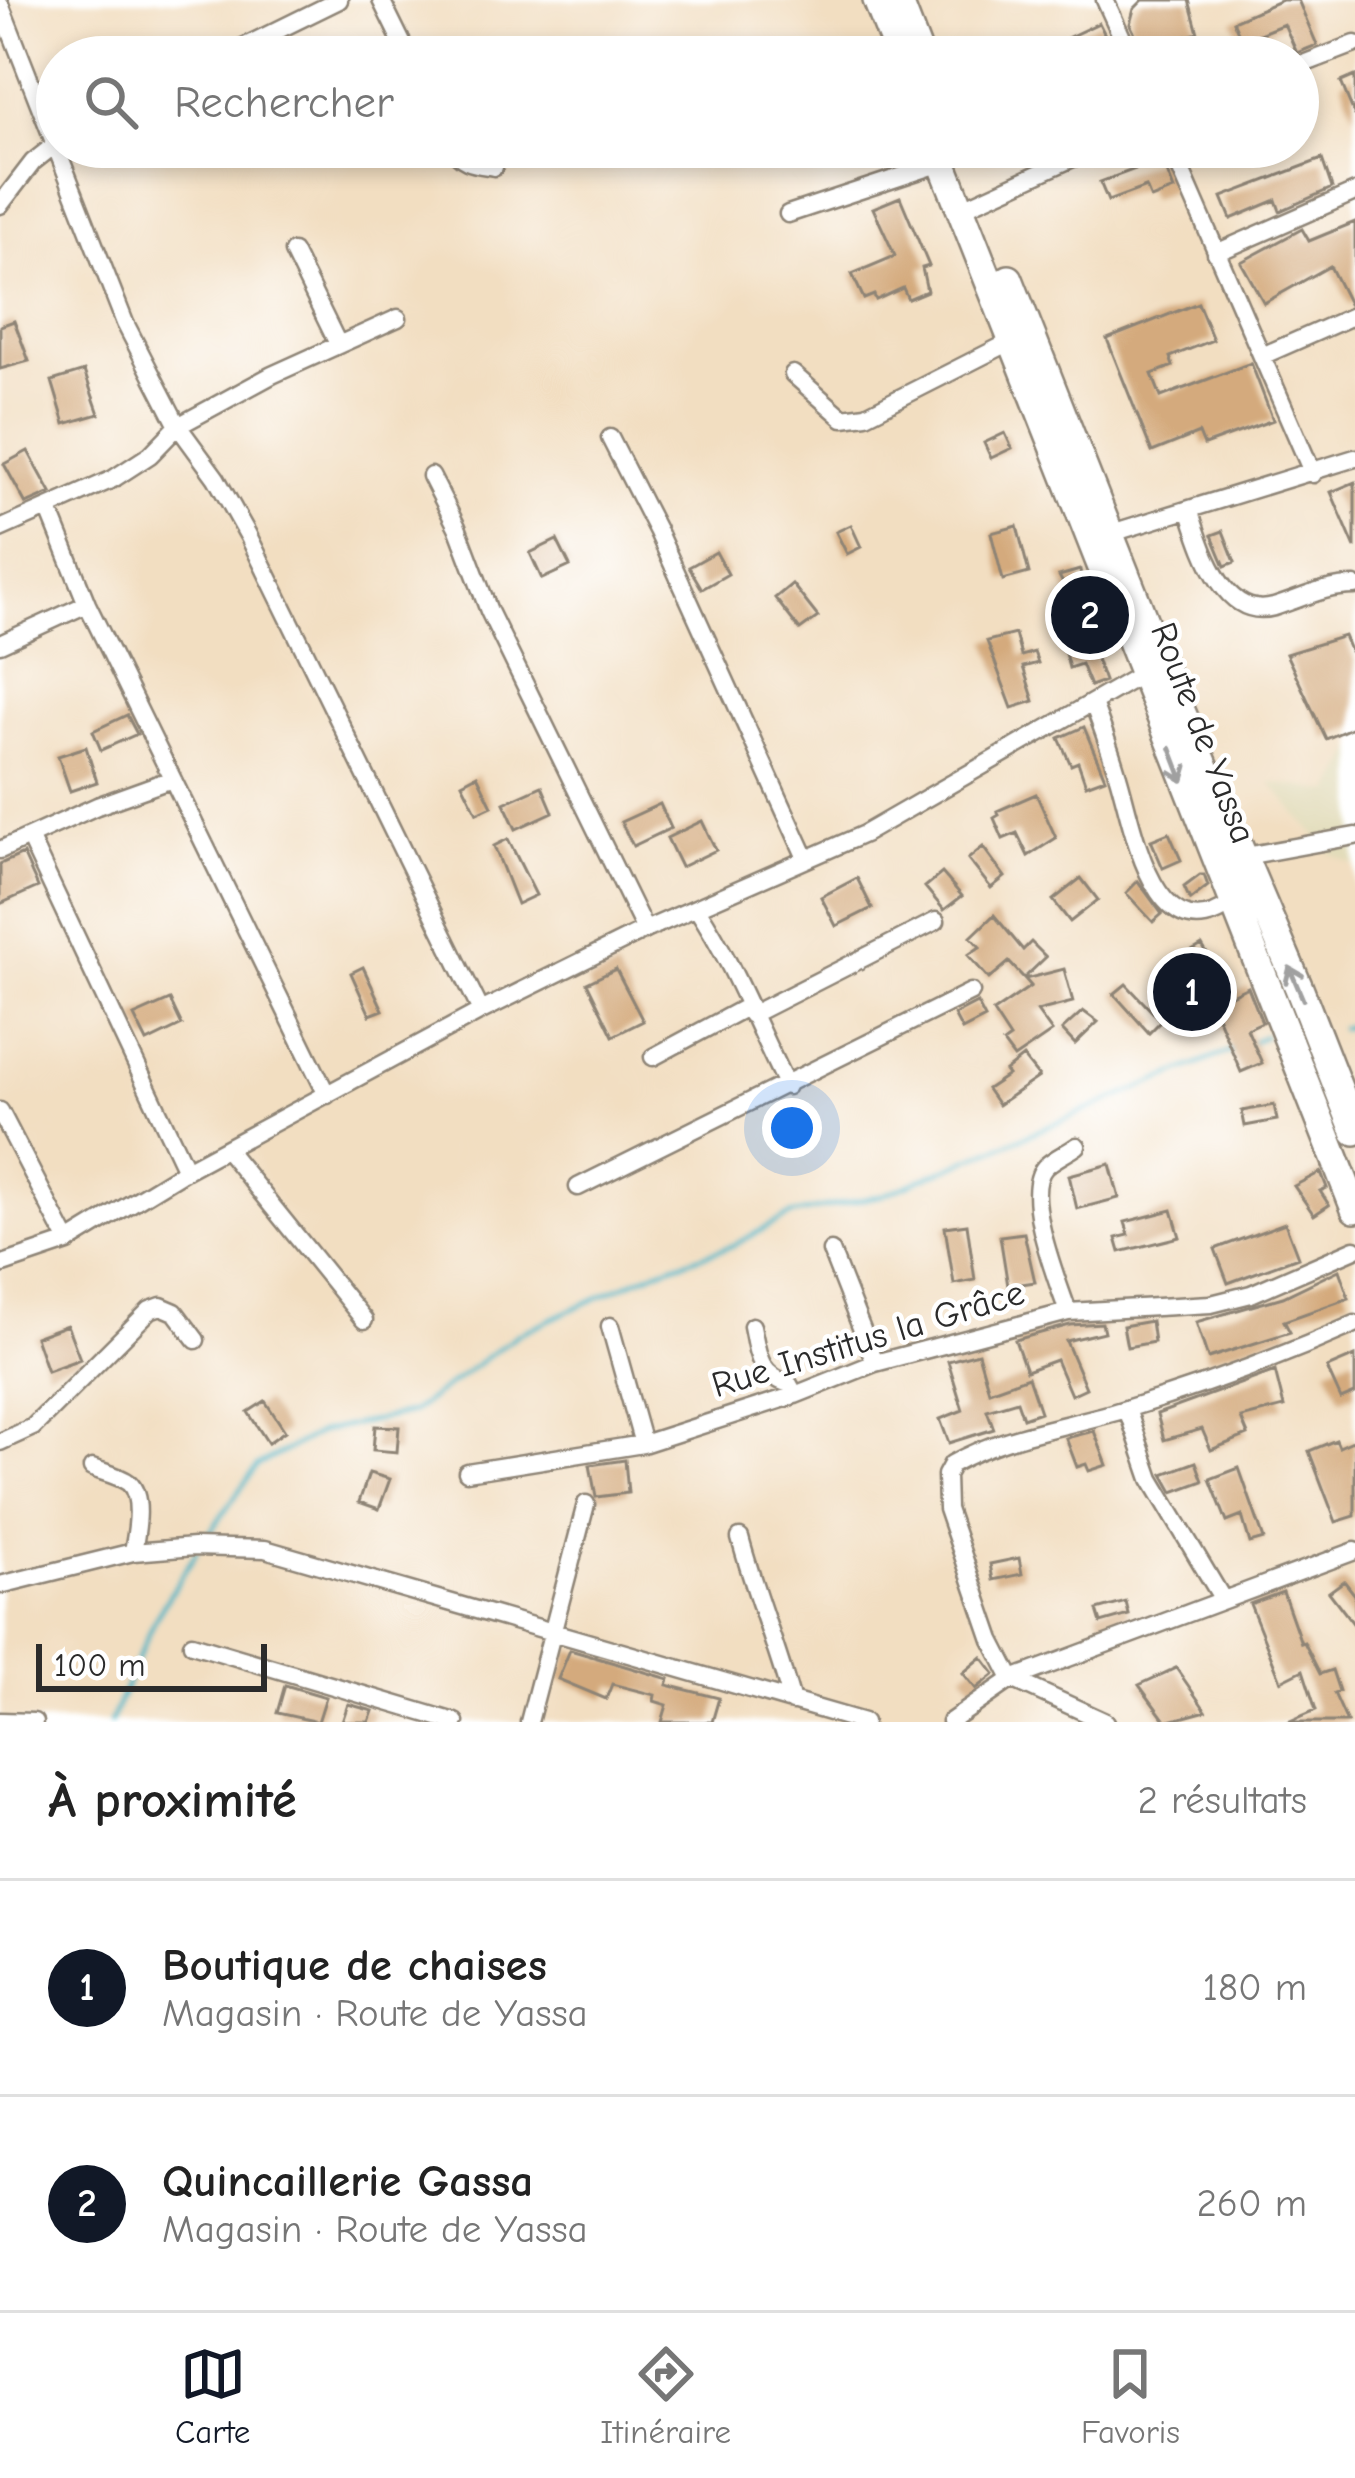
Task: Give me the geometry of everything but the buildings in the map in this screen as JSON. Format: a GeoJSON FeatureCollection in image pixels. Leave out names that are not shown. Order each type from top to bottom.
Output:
{"type":"FeatureCollection","features":[{"type":"Feature","properties":{"kind":"main road"},"geometry":{"type":"LineString","coordinates":[[878,0],[892,36]]}},
{"type":"Feature","properties":{"kind":"main road"},"geometry":{"type":"LineString","coordinates":[[898,0],[912,36]]}},
{"type":"Feature","properties":{"kind":"main road","name":"Route de Yassa"},"geometry":{"type":"LineString","coordinates":[[952,168],[1101,537],[1142,674],[1355,1209]]}},
{"type":"Feature","properties":{"kind":"main road","name":"Route de Yassa"},"geometry":{"type":"LineString","coordinates":[[969,205],[1014,340],[1299,988],[1355,1131]]}},
{"type":"Feature","properties":{"kind":"street"},"geometry":{"type":"LineString","coordinates":[[381,0],[399,36]]}},
{"type":"Feature","properties":{"kind":"street"},"geometry":{"type":"LineString","coordinates":[[1105,0],[1121,36]]}},
{"type":"Feature","properties":{"kind":"street"},"geometry":{"type":"LineString","coordinates":[[264,36],[330,2]]}},
{"type":"Feature","properties":{"kind":"street"},"geometry":{"type":"LineString","coordinates":[[0,4],[36,94]]}},
{"type":"Feature","properties":{"kind":"street"},"geometry":{"type":"LineString","coordinates":[[1319,58],[1355,44]]}},
{"type":"Feature","properties":{"kind":"street"},"geometry":{"type":"LineString","coordinates":[[0,206],[36,160]]}},
{"type":"Feature","properties":{"kind":"street"},"geometry":{"type":"LineString","coordinates":[[65,168],[125,323],[178,426],[216,478],[248,535],[482,1011]]}},
{"type":"Feature","properties":{"kind":"street"},"geometry":{"type":"LineString","coordinates":[[788,214],[904,168]]}},
{"type":"Feature","properties":{"kind":"street"},"geometry":{"type":"LineString","coordinates":[[969,205],[1051,168]]}},
{"type":"Feature","properties":{"kind":"street"},"geometry":{"type":"LineString","coordinates":[[1181,168],[1312,474]]}},
{"type":"Feature","properties":{"kind":"street"},"geometry":{"type":"LineString","coordinates":[[1216,253],[1355,192]]}},
{"type":"Feature","properties":{"kind":"street"},"geometry":{"type":"LineString","coordinates":[[293,252],[338,344]]}},
{"type":"Feature","properties":{"kind":"street"},"geometry":{"type":"LineString","coordinates":[[1262,356],[1355,315]]}},
{"type":"Feature","properties":{"kind":"street"},"geometry":{"type":"LineString","coordinates":[[0,529],[113,479],[150,455],[178,426],[398,318]]}},
{"type":"Feature","properties":{"kind":"street"},"geometry":{"type":"LineString","coordinates":[[793,374],[843,418],[866,415],[1014,340]]}},
{"type":"Feature","properties":{"kind":"street"},"geometry":{"type":"LineString","coordinates":[[610,438],[657,530],[806,858]]}},
{"type":"Feature","properties":{"kind":"street"},"geometry":{"type":"LineString","coordinates":[[1101,537],[1355,458]]}},
{"type":"Feature","properties":{"kind":"street"},"geometry":{"type":"LineString","coordinates":[[430,476],[457,527],[489,611],[645,930]]}},
{"type":"Feature","properties":{"kind":"street"},"geometry":{"type":"LineString","coordinates":[[49,510],[87,604],[327,1095]]}},
{"type":"Feature","properties":{"kind":"street"},"geometry":{"type":"LineString","coordinates":[[1190,512],[1205,557],[1233,598],[1248,608],[1275,606],[1325,587],[1355,586]]}},
{"type":"Feature","properties":{"kind":"street"},"geometry":{"type":"LineString","coordinates":[[0,644],[87,604]]}},
{"type":"Feature","properties":{"kind":"street"},"geometry":{"type":"LineString","coordinates":[[0,1265],[68,1242],[186,1170],[482,1011],[645,930],[864,835],[1142,674]]}},
{"type":"Feature","properties":{"kind":"street"},"geometry":{"type":"LineString","coordinates":[[1093,703],[1119,778],[1131,833],[1147,872],[1168,903],[1187,917],[1204,916],[1233,903]]}},
{"type":"Feature","properties":{"kind":"street"},"geometry":{"type":"LineString","coordinates":[[0,850],[172,779]]}},
{"type":"Feature","properties":{"kind":"street"},"geometry":{"type":"LineString","coordinates":[[1240,856],[1355,836]]}},
{"type":"Feature","properties":{"kind":"street"},"geometry":{"type":"LineString","coordinates":[[30,839],[186,1170]]}},
{"type":"Feature","properties":{"kind":"street"},"geometry":{"type":"LineString","coordinates":[[698,910],[725,951],[787,1086]]}},
{"type":"Feature","properties":{"kind":"street"},"geometry":{"type":"LineString","coordinates":[[653,1057],[936,921]]}},
{"type":"Feature","properties":{"kind":"street"},"geometry":{"type":"LineString","coordinates":[[578,1187],[971,992]]}},
{"type":"Feature","properties":{"kind":"street"},"geometry":{"type":"LineString","coordinates":[[0,1111],[68,1242]]}},
{"type":"Feature","properties":{"kind":"street"},"geometry":{"type":"LineString","coordinates":[[1068,1312],[1046,1250],[1036,1186],[1043,1168],[1076,1146]]}},
{"type":"Feature","properties":{"kind":"street"},"geometry":{"type":"LineString","coordinates":[[226,1149],[364,1320]]}},
{"type":"Feature","properties":{"kind":"street","name":"Rue Institus la Grâce"},"geometry":{"type":"LineString","coordinates":[[467,1472],[643,1444],[874,1364],[1068,1312],[1211,1304],[1251,1294],[1355,1249]]}},
{"type":"Feature","properties":{"kind":"street"},"geometry":{"type":"LineString","coordinates":[[831,1251],[874,1364]]}},
{"type":"Feature","properties":{"kind":"street"},"geometry":{"type":"LineString","coordinates":[[1,1438],[33,1427],[151,1310],[161,1306],[175,1312],[196,1340]]}},
{"type":"Feature","properties":{"kind":"street"},"geometry":{"type":"LineString","coordinates":[[1106,1722],[1012,1679],[964,1566],[947,1509],[948,1470],[958,1460],[1012,1438],[1127,1409],[1275,1360],[1355,1324]]}},
{"type":"Feature","properties":{"kind":"street"},"geometry":{"type":"LineString","coordinates":[[610,1326],[643,1444]]}},
{"type":"Feature","properties":{"kind":"street"},"geometry":{"type":"LineString","coordinates":[[752,1326],[760,1366],[773,1379],[789,1384],[795,1395]]}},
{"type":"Feature","properties":{"kind":"street"},"geometry":{"type":"LineString","coordinates":[[1127,1409],[1151,1479],[1222,1598]]}},
{"type":"Feature","properties":{"kind":"street"},"geometry":{"type":"LineString","coordinates":[[92,1468],[128,1482],[134,1492],[134,1552]]}},
{"type":"Feature","properties":{"kind":"street"},"geometry":{"type":"LineString","coordinates":[[529,1722],[586,1504]]}},
{"type":"Feature","properties":{"kind":"street"},"geometry":{"type":"LineString","coordinates":[[740,1538],[792,1702]]}},
{"type":"Feature","properties":{"kind":"street"},"geometry":{"type":"LineString","coordinates":[[0,1585],[134,1552],[194,1547],[266,1549],[864,1722]]}},
{"type":"Feature","properties":{"kind":"street"},"geometry":{"type":"LineString","coordinates":[[950,1722],[1012,1679],[1355,1551]]}},
{"type":"Feature","properties":{"kind":"street"},"geometry":{"type":"LineString","coordinates":[[192,1644],[455,1722]]}},
{"type":"Feature","properties":{"kind":"street"},"geometry":{"type":"LineString","coordinates":[[0,1721],[34,1722]]}},
{"type":"Feature","properties":{"kind":"shaded area"},"geometry":{"type":"Polygon","coordinates":[[[1355,748],[1355,865],[1331,854],[1270,782],[1332,792],[1355,748]]]}},
{"type":"Feature","properties":{"kind":"waterway"},"geometry":{"type":"LineString","coordinates":[[1341,1028],[1355,1025]]}},
{"type":"Feature","properties":{"kind":"waterway"},"geometry":{"type":"LineString","coordinates":[[1251,1042],[1264,1036]]}},
{"type":"Feature","properties":{"kind":"waterway"},"geometry":{"type":"LineString","coordinates":[[203,1542],[257,1466],[320,1432],[412,1412],[518,1334],[656,1271],[734,1245],[790,1215],[883,1195],[1235,1049]]}},
{"type":"Feature","properties":{"kind":"waterway"},"geometry":{"type":"LineString","coordinates":[[110,1722],[157,1615],[197,1551]]}},
{"type":"Feature","properties":{"kind":"place","name":"Quincaillerie Gassa"},"geometry":{"type":"Point","coordinates":[1090,615]}},
{"type":"Feature","properties":{"kind":"place","name":"Boutique de chaises"},"geometry":{"type":"Point","coordinates":[1192,992]}}]}
